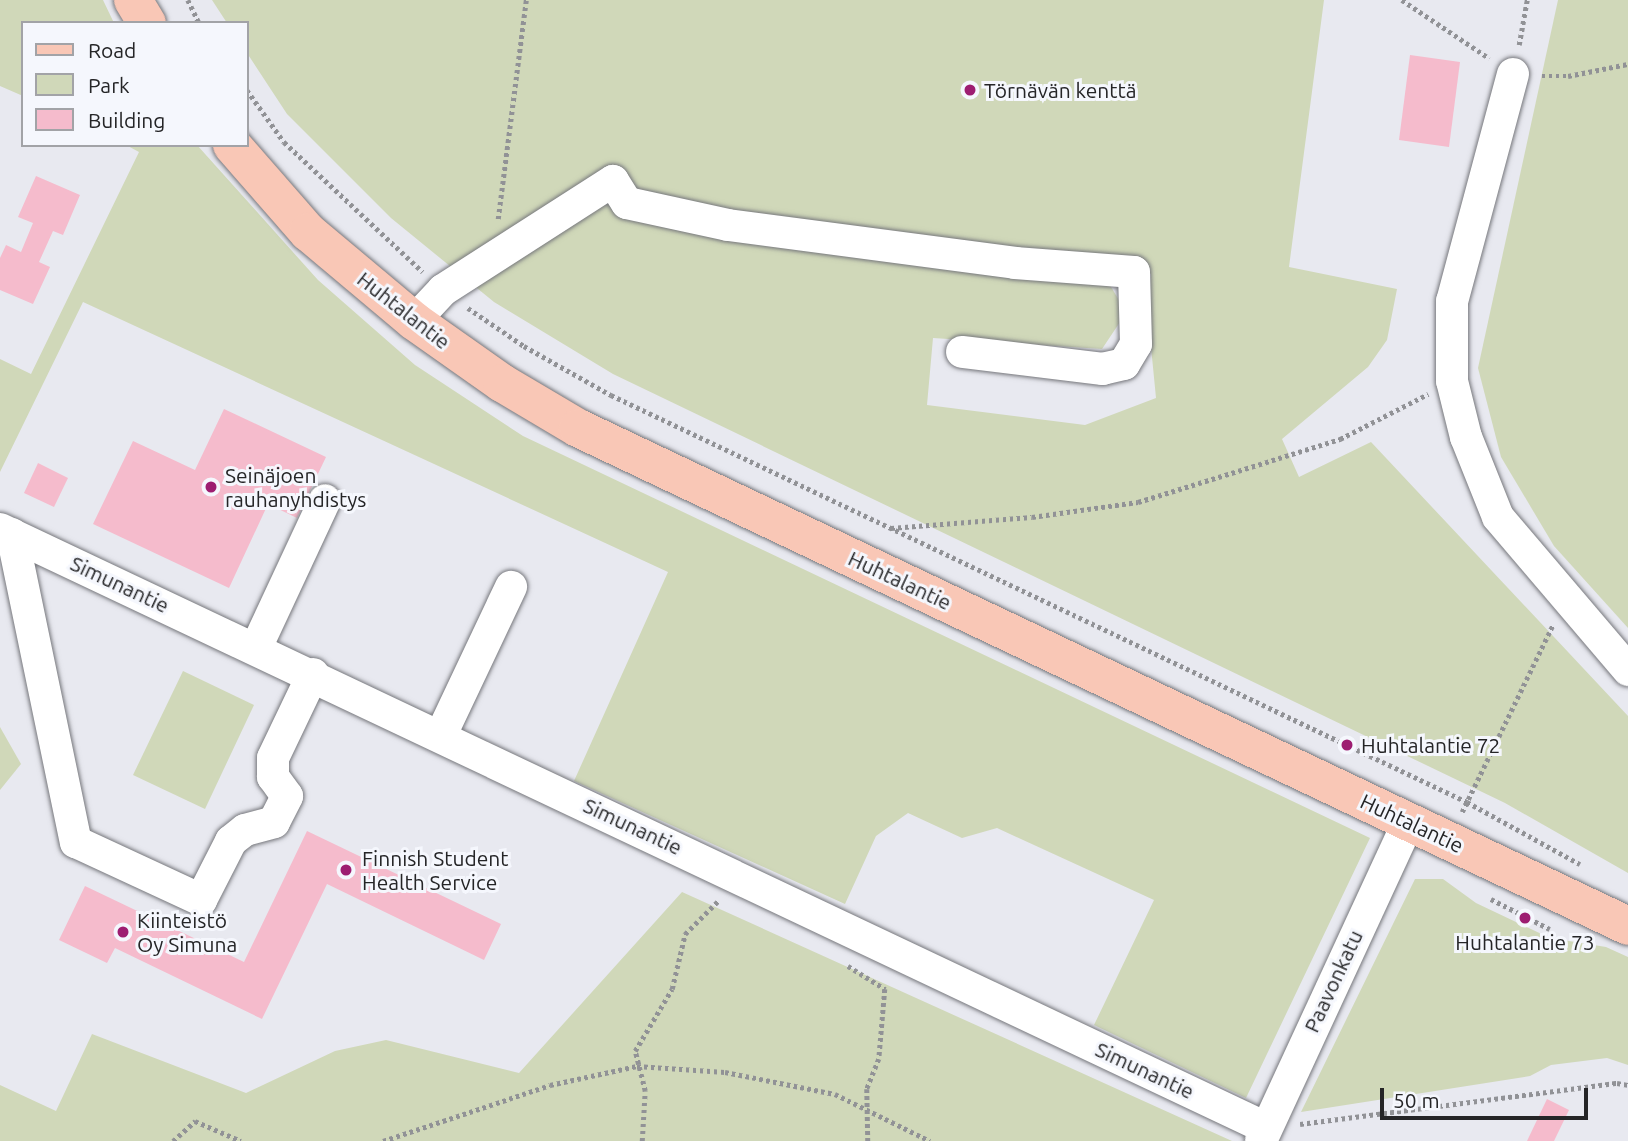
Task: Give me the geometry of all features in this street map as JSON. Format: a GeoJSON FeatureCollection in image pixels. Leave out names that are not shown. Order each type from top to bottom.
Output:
{"type":"FeatureCollection","features":[{"type":"Feature","properties":{"kind":"main road"},"geometry":{"type":"LineString","coordinates":[[133,0],[146,21]]}},
{"type":"Feature","properties":{"kind":"main road","name":"Huhtalantie"},"geometry":{"type":"LineString","coordinates":[[234,147],[308,232],[414,321],[502,383],[578,428],[1628,926]]}},
{"type":"Feature","properties":{"kind":"street"},"geometry":{"type":"LineString","coordinates":[[1513,74],[1452,301],[1452,381],[1466,437],[1499,517],[1628,670]]}},
{"type":"Feature","properties":{"kind":"street"},"geometry":{"type":"LineString","coordinates":[[414,321],[443,290],[613,181],[627,203],[728,225],[1015,263],[1134,272],[1136,344],[1124,364],[1103,369],[962,352]]}},
{"type":"Feature","properties":{"kind":"street"},"geometry":{"type":"LineString","coordinates":[[256,648],[325,500]]}},
{"type":"Feature","properties":{"kind":"street"},"geometry":{"type":"LineString","coordinates":[[6,531],[76,842],[201,901],[231,841],[245,830],[274,822],[287,796],[272,776],[274,758],[313,674]]}},
{"type":"Feature","properties":{"kind":"street","name":"Simunantie"},"geometry":{"type":"LineString","coordinates":[[6,531],[740,877],[1262,1134]]}},
{"type":"Feature","properties":{"kind":"street"},"geometry":{"type":"LineString","coordinates":[[441,735],[511,587]]}},
{"type":"Feature","properties":{"kind":"street","name":"Paavonkatu"},"geometry":{"type":"LineString","coordinates":[[1262,1134],[1409,821]]}},
{"type":"Feature","properties":{"kind":"path"},"geometry":{"type":"LineString","coordinates":[[188,0],[198,21]]}},
{"type":"Feature","properties":{"kind":"path"},"geometry":{"type":"LineString","coordinates":[[493,258],[526,0]]}},
{"type":"Feature","properties":{"kind":"path"},"geometry":{"type":"LineString","coordinates":[[1402,0],[1513,74],[1568,76],[1628,64]]}},
{"type":"Feature","properties":{"kind":"path"},"geometry":{"type":"LineString","coordinates":[[1513,74],[1527,0]]}},
{"type":"Feature","properties":{"kind":"path"},"geometry":{"type":"LineString","coordinates":[[248,91],[284,142],[443,290],[524,346],[611,395],[1467,802],[1593,872]]}},
{"type":"Feature","properties":{"kind":"path"},"geometry":{"type":"LineString","coordinates":[[891,528],[1031,517],[1138,502],[1340,439],[1452,381]]}},
{"type":"Feature","properties":{"kind":"path"},"geometry":{"type":"LineString","coordinates":[[1467,802],[1549,637],[1564,596]]}},
{"type":"Feature","properties":{"kind":"path"},"geometry":{"type":"LineString","coordinates":[[642,1141],[645,1091],[635,1051],[672,989],[685,934],[740,877]]}},
{"type":"Feature","properties":{"kind":"path"},"geometry":{"type":"LineString","coordinates":[[841,961],[885,989],[879,1059],[867,1089],[868,1141]]}},
{"type":"Feature","properties":{"kind":"path"},"geometry":{"type":"LineString","coordinates":[[383,1141],[550,1085],[637,1066],[725,1072],[835,1094],[930,1141]]}},
{"type":"Feature","properties":{"kind":"path"},"geometry":{"type":"LineString","coordinates":[[1262,1134],[1616,1083],[1628,1085]]}},
{"type":"Feature","properties":{"kind":"path"},"geometry":{"type":"LineString","coordinates":[[173,1141],[195,1121],[241,1141]]}},
{"type":"Feature","properties":{"kind":"green space"},"geometry":{"type":"Polygon","coordinates":[[[0,0],[103,0],[113,21],[21,21],[21,95],[0,86],[0,0]]]}},
{"type":"Feature","properties":{"kind":"green space"},"geometry":{"type":"Polygon","coordinates":[[[212,0],[1324,0],[1289,267],[1397,289],[1387,340],[1368,367],[1282,439],[1299,477],[1371,442],[1628,716],[1628,873],[1505,803],[613,374],[494,302],[391,218],[287,114],[248,55],[248,21],[226,21],[212,0]],[[1101,270],[1120,302],[1120,322],[1102,349],[933,338],[927,405],[1085,425],[1156,398],[1147,306],[1151,274],[1101,270]]]}},
{"type":"Feature","properties":{"kind":"green space"},"geometry":{"type":"Polygon","coordinates":[[[1558,0],[1628,0],[1628,628],[1554,546],[1501,457],[1478,368],[1558,0]]]}},
{"type":"Feature","properties":{"kind":"green space"},"geometry":{"type":"Polygon","coordinates":[[[130,147],[199,147],[318,280],[415,365],[523,436],[1370,838],[1246,1098],[1094,1025],[1154,900],[997,828],[962,838],[908,813],[876,836],[845,904],[574,781],[668,572],[83,302],[0,472],[0,359],[31,374],[139,152],[130,147]]]}},
{"type":"Feature","properties":{"kind":"green space"},"geometry":{"type":"Polygon","coordinates":[[[183,671],[254,705],[205,809],[133,775],[183,671]]]}},
{"type":"Feature","properties":{"kind":"green space"},"geometry":{"type":"Polygon","coordinates":[[[0,727],[21,764],[0,790],[0,727]]]}},
{"type":"Feature","properties":{"kind":"green space"},"geometry":{"type":"Polygon","coordinates":[[[1415,879],[1443,879],[1476,903],[1550,938],[1606,947],[1628,957],[1628,1065],[1607,1058],[1551,1065],[1530,1076],[1301,1112],[1415,879]]]}},
{"type":"Feature","properties":{"kind":"green space"},"geometry":{"type":"Polygon","coordinates":[[[682,892],[1232,1141],[0,1141],[0,1085],[56,1111],[92,1034],[246,1093],[335,1051],[386,1040],[519,1073],[682,892]]]}},
{"type":"Feature","properties":{"kind":"building"},"geometry":{"type":"Polygon","coordinates":[[[1410,55],[1460,62],[1449,147],[1399,140],[1410,55]]]}},
{"type":"Feature","properties":{"kind":"building"},"geometry":{"type":"Polygon","coordinates":[[[36,176],[80,195],[63,235],[53,231],[39,262],[50,267],[33,304],[0,290],[0,258],[6,245],[21,252],[33,223],[18,217],[36,176]]]}},
{"type":"Feature","properties":{"kind":"building","name":"Seinäjoen rauhanyhdistys"},"geometry":{"type":"Polygon","coordinates":[[[224,409],[326,457],[297,518],[268,504],[229,588],[93,524],[133,441],[195,470],[224,409]]]}},
{"type":"Feature","properties":{"kind":"building"},"geometry":{"type":"Polygon","coordinates":[[[38,463],[68,478],[54,507],[24,493],[38,463]]]}},
{"type":"Feature","properties":{"kind":"building","name":"Kiinteistö Oy Simuna"},"geometry":{"type":"Polygon","coordinates":[[[307,831],[501,924],[484,960],[327,884],[262,1019],[115,948],[107,963],[59,940],[85,886],[244,962],[307,831]]]}},
{"type":"Feature","properties":{"kind":"building"},"geometry":{"type":"Polygon","coordinates":[[[1547,1099],[1569,1110],[1554,1141],[1527,1141],[1547,1099]]]}},
{"type":"Feature","properties":{"kind":"place","name":"Törnävän kenttä"},"geometry":{"type":"Point","coordinates":[970,90]}},
{"type":"Feature","properties":{"kind":"place","name":"Seinäjoen rauhanyhdistys"},"geometry":{"type":"Point","coordinates":[211,487]}},
{"type":"Feature","properties":{"kind":"place","name":"Huhtalantie 72"},"geometry":{"type":"Point","coordinates":[1347,745]}},
{"type":"Feature","properties":{"kind":"place","name":"Finnish Student Health Service"},"geometry":{"type":"Point","coordinates":[346,870]}},
{"type":"Feature","properties":{"kind":"place","name":"Huhtalantie 73"},"geometry":{"type":"Point","coordinates":[1525,918]}},
{"type":"Feature","properties":{"kind":"place","name":"Kiinteistö Oy Simuna"},"geometry":{"type":"Point","coordinates":[123,932]}}]}
